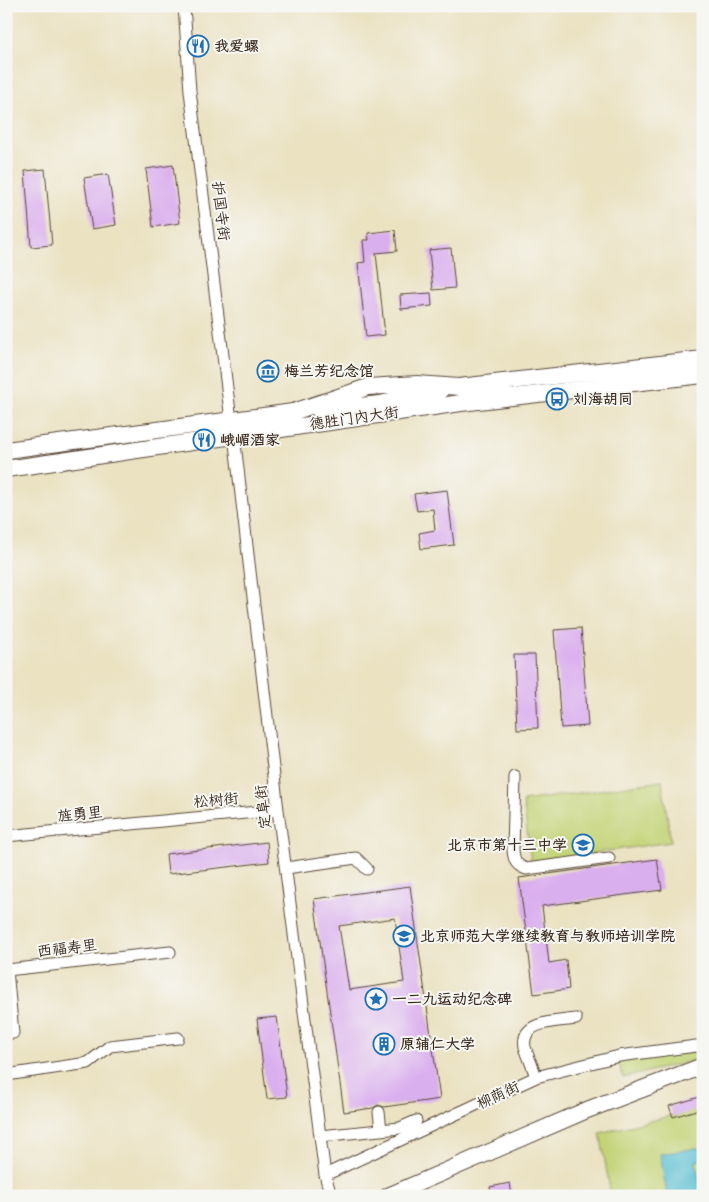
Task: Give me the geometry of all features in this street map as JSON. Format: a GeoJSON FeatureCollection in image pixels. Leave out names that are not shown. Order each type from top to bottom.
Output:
{"type":"FeatureCollection","features":[{"type":"Feature","properties":{"kind":"main road","name":"德胜门内大街"},"geometry":{"type":"LineString","coordinates":[[294,419],[368,386],[417,384],[459,387],[703,359]]}},
{"type":"Feature","properties":{"kind":"main road","name":"德胜门内大街"},"geometry":{"type":"LineString","coordinates":[[6,450],[188,425],[232,427],[703,375]]}},
{"type":"Feature","properties":{"kind":"main road"},"geometry":{"type":"LineString","coordinates":[[188,425],[190,442]]}},
{"type":"Feature","properties":{"kind":"main road","name":"德胜门内大街"},"geometry":{"type":"LineString","coordinates":[[6,469],[190,442],[232,427]]}},
{"type":"Feature","properties":{"kind":"main road"},"geometry":{"type":"LineString","coordinates":[[388,1196],[587,1110],[703,1066]]}},
{"type":"Feature","properties":{"kind":"street","name":"护国寺街"},"geometry":{"type":"LineString","coordinates":[[184,6],[190,91],[232,427]]}},
{"type":"Feature","properties":{"kind":"street","name":"定阜街"},"geometry":{"type":"LineString","coordinates":[[232,427],[278,810],[325,1175]]}},
{"type":"Feature","properties":{"kind":"street"},"geometry":{"type":"LineString","coordinates":[[515,777],[513,850],[515,862],[519,866],[526,870],[609,858]]}},
{"type":"Feature","properties":{"kind":"street","name":"松树街"},"geometry":{"type":"LineString","coordinates":[[156,821],[278,810]]}},
{"type":"Feature","properties":{"kind":"street","name":"旌勇里"},"geometry":{"type":"LineString","coordinates":[[6,836],[156,821]]}},
{"type":"Feature","properties":{"kind":"street"},"geometry":{"type":"LineString","coordinates":[[286,868],[356,858],[367,869]]}},
{"type":"Feature","properties":{"kind":"street","name":"西福寿里"},"geometry":{"type":"LineString","coordinates":[[6,1033],[13,1032],[7,970],[170,952]]}},
{"type":"Feature","properties":{"kind":"street"},"geometry":{"type":"LineString","coordinates":[[536,1077],[526,1048],[524,1036],[527,1030],[536,1026],[576,1019]]}},
{"type":"Feature","properties":{"kind":"street"},"geometry":{"type":"LineString","coordinates":[[6,1075],[88,1062],[110,1046],[178,1038]]}},
{"type":"Feature","properties":{"kind":"street","name":"柳荫街"},"geometry":{"type":"LineString","coordinates":[[325,1175],[536,1077],[619,1056],[696,1046],[703,1048]]}},
{"type":"Feature","properties":{"kind":"street"},"geometry":{"type":"LineString","coordinates":[[379,1112],[381,1130]]}},
{"type":"Feature","properties":{"kind":"street"},"geometry":{"type":"LineString","coordinates":[[320,1136],[400,1128],[416,1121]]}},
{"type":"Feature","properties":{"kind":"street"},"geometry":{"type":"LineString","coordinates":[[325,1175],[331,1196]]}},
{"type":"Feature","properties":{"kind":"green space"},"geometry":{"type":"Polygon","coordinates":[[[662,781],[671,842],[531,862],[523,801],[662,781]]]}},
{"type":"Feature","properties":{"kind":"green space"},"geometry":{"type":"Polygon","coordinates":[[[693,1052],[697,1056],[695,1060],[623,1078],[618,1060],[693,1052]]]}},
{"type":"Feature","properties":{"kind":"green space"},"geometry":{"type":"Polygon","coordinates":[[[703,1108],[703,1196],[611,1196],[600,1133],[703,1108]]]}},
{"type":"Feature","properties":{"kind":"water"},"geometry":{"type":"Polygon","coordinates":[[[703,1147],[703,1160],[696,1161],[700,1184],[703,1184],[703,1195],[667,1196],[660,1154],[703,1147]]]}},
{"type":"Feature","properties":{"kind":"building"},"geometry":{"type":"Polygon","coordinates":[[[173,165],[180,223],[153,227],[146,169],[173,165]]]}},
{"type":"Feature","properties":{"kind":"building"},"geometry":{"type":"Polygon","coordinates":[[[45,169],[52,245],[31,247],[25,171],[45,169]]]}},
{"type":"Feature","properties":{"kind":"building"},"geometry":{"type":"Polygon","coordinates":[[[108,174],[116,225],[92,229],[84,178],[108,174]]]}},
{"type":"Feature","properties":{"kind":"building"},"geometry":{"type":"Polygon","coordinates":[[[395,230],[397,251],[376,253],[385,335],[366,337],[358,263],[365,262],[363,240],[369,240],[368,233],[395,230]]]}},
{"type":"Feature","properties":{"kind":"building"},"geometry":{"type":"Polygon","coordinates":[[[451,248],[455,288],[433,290],[429,250],[451,248]]]}},
{"type":"Feature","properties":{"kind":"building"},"geometry":{"type":"Polygon","coordinates":[[[431,293],[432,306],[401,309],[400,295],[431,293]]]}},
{"type":"Feature","properties":{"kind":"building"},"geometry":{"type":"Polygon","coordinates":[[[447,490],[454,545],[421,549],[419,533],[435,530],[433,509],[417,511],[414,494],[447,490]]]}},
{"type":"Feature","properties":{"kind":"building"},"geometry":{"type":"Polygon","coordinates":[[[581,628],[588,726],[561,728],[554,630],[581,628]]]}},
{"type":"Feature","properties":{"kind":"building"},"geometry":{"type":"Polygon","coordinates":[[[514,655],[535,655],[538,728],[517,729],[514,655]]]}},
{"type":"Feature","properties":{"kind":"building"},"geometry":{"type":"Polygon","coordinates":[[[267,842],[269,862],[168,874],[166,854],[267,842]]]}},
{"type":"Feature","properties":{"kind":"building"},"geometry":{"type":"Polygon","coordinates":[[[657,859],[662,890],[542,906],[549,963],[566,960],[569,989],[534,994],[519,878],[657,859]]]}},
{"type":"Feature","properties":{"kind":"building","name":"原辅仁大学"},"geometry":{"type":"Polygon","coordinates":[[[410,886],[440,1099],[384,1107],[378,1105],[373,1108],[344,1112],[314,899],[410,886]],[[395,918],[339,926],[349,990],[404,982],[395,918]]]}},
{"type":"Feature","properties":{"kind":"building"},"geometry":{"type":"Polygon","coordinates":[[[277,1017],[287,1097],[267,1099],[257,1019],[277,1017]]]}},
{"type":"Feature","properties":{"kind":"building"},"geometry":{"type":"Polygon","coordinates":[[[703,1096],[703,1108],[673,1117],[669,1106],[703,1096]]]}},
{"type":"Feature","properties":{"kind":"building"},"geometry":{"type":"Polygon","coordinates":[[[510,1183],[512,1196],[491,1196],[490,1187],[510,1183]]]}},
{"type":"Feature","properties":{"kind":"place","name":"我爱螺"},"geometry":{"type":"Point","coordinates":[198,46]}},
{"type":"Feature","properties":{"kind":"place","name":"梅兰芳纪念馆"},"geometry":{"type":"Point","coordinates":[268,371]}},
{"type":"Feature","properties":{"kind":"place","name":"刘海胡同"},"geometry":{"type":"Point","coordinates":[557,399]}},
{"type":"Feature","properties":{"kind":"place","name":"峨嵋酒家"},"geometry":{"type":"Point","coordinates":[204,440]}},
{"type":"Feature","properties":{"kind":"place","name":"北京市第十三中学"},"geometry":{"type":"Point","coordinates":[583,845]}},
{"type":"Feature","properties":{"kind":"place","name":"北京师范大学继续教育与教师培训学院"},"geometry":{"type":"Point","coordinates":[404,936]}},
{"type":"Feature","properties":{"kind":"place","name":"一二九运动纪念碑"},"geometry":{"type":"Point","coordinates":[376,999]}},
{"type":"Feature","properties":{"kind":"place","name":"原辅仁大学"},"geometry":{"type":"Point","coordinates":[384,1044]}}]}
